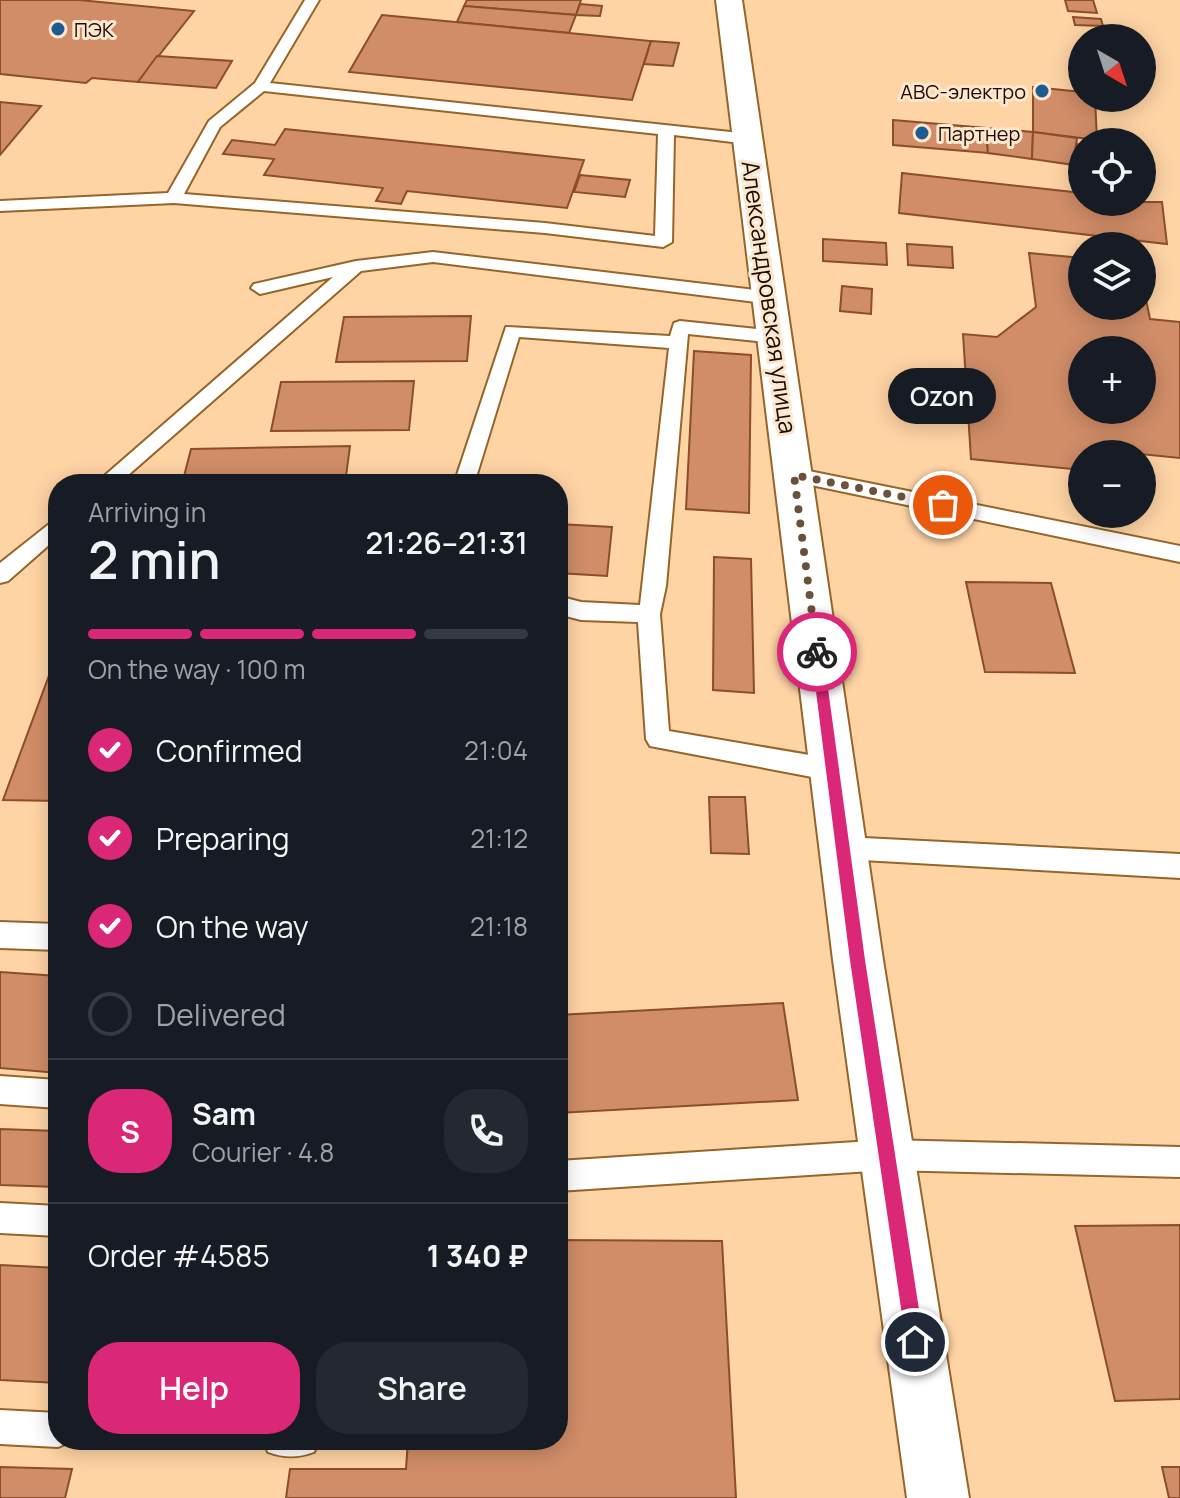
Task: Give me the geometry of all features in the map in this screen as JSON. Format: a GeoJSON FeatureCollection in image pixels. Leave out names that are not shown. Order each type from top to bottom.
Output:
{"type":"FeatureCollection","features":[{"type":"Feature","properties":{"kind":"street","name":"Александровская улица"},"geometry":{"type":"LineString","coordinates":[[729,0],[833,770],[938,1498]]}},
{"type":"Feature","properties":{"kind":"lane"},"geometry":{"type":"LineString","coordinates":[[174,198],[214,124],[261,86],[312,0]]}},
{"type":"Feature","properties":{"kind":"lane"},"geometry":{"type":"LineString","coordinates":[[261,86],[749,139]]}},
{"type":"Feature","properties":{"kind":"lane"},"geometry":{"type":"LineString","coordinates":[[0,206],[174,198],[545,228],[663,242],[666,130]]}},
{"type":"Feature","properties":{"kind":"lane"},"geometry":{"type":"LineString","coordinates":[[260,288],[356,266],[433,257],[774,317]]}},
{"type":"Feature","properties":{"kind":"lane"},"geometry":{"type":"LineString","coordinates":[[117,474],[356,266]]}},
{"type":"Feature","properties":{"kind":"lane"},"geometry":{"type":"LineString","coordinates":[[774,317],[680,327],[681,343],[649,614],[658,739],[833,770]]}},
{"type":"Feature","properties":{"kind":"lane"},"geometry":{"type":"LineString","coordinates":[[467,474],[512,331],[681,343]]}},
{"type":"Feature","properties":{"kind":"lane"},"geometry":{"type":"LineString","coordinates":[[794,475],[1180,554]]}},
{"type":"Feature","properties":{"kind":"lane"},"geometry":{"type":"LineString","coordinates":[[0,575],[48,534]]}},
{"type":"Feature","properties":{"kind":"lane"},"geometry":{"type":"LineString","coordinates":[[568,608],[649,614]]}},
{"type":"Feature","properties":{"kind":"lane"},"geometry":{"type":"LineString","coordinates":[[844,848],[1180,866]]}},
{"type":"Feature","properties":{"kind":"lane"},"geometry":{"type":"LineString","coordinates":[[0,935],[48,937]]}},
{"type":"Feature","properties":{"kind":"lane"},"geometry":{"type":"LineString","coordinates":[[0,1090],[48,1093]]}},
{"type":"Feature","properties":{"kind":"lane"},"geometry":{"type":"LineString","coordinates":[[568,1175],[887,1155],[1180,1162]]}},
{"type":"Feature","properties":{"kind":"lane"},"geometry":{"type":"LineString","coordinates":[[0,1218],[48,1220]]}},
{"type":"Feature","properties":{"kind":"lane"},"geometry":{"type":"LineString","coordinates":[[0,1427],[48,1429]]}},
{"type":"Feature","properties":{"kind":"building"},"geometry":{"type":"Polygon","coordinates":[[[0,0],[79,0],[194,11],[138,82],[92,78],[86,83],[0,74],[0,0]]]}},
{"type":"Feature","properties":{"kind":"building"},"geometry":{"type":"Polygon","coordinates":[[[467,0],[581,0],[576,15],[464,6],[467,0]]]}},
{"type":"Feature","properties":{"kind":"building"},"geometry":{"type":"Polygon","coordinates":[[[1065,0],[1093,0],[1097,13],[1068,11],[1065,0]]]}},
{"type":"Feature","properties":{"kind":"building"},"geometry":{"type":"Polygon","coordinates":[[[580,4],[602,6],[600,16],[576,15],[580,4]]]}},
{"type":"Feature","properties":{"kind":"building"},"geometry":{"type":"Polygon","coordinates":[[[464,6],[576,15],[569,33],[457,22],[464,6]]]}},
{"type":"Feature","properties":{"kind":"building"},"geometry":{"type":"Polygon","coordinates":[[[382,15],[651,41],[632,100],[349,72],[382,15]]]}},
{"type":"Feature","properties":{"kind":"building"},"geometry":{"type":"Polygon","coordinates":[[[1073,17],[1101,19],[1102,24],[1075,24],[1073,17]]]}},
{"type":"Feature","properties":{"kind":"building"},"geometry":{"type":"Polygon","coordinates":[[[651,41],[679,43],[673,66],[644,64],[651,41]]]}},
{"type":"Feature","properties":{"kind":"building"},"geometry":{"type":"Polygon","coordinates":[[[157,56],[232,61],[216,88],[138,82],[157,56]]]}},
{"type":"Feature","properties":{"kind":"building"},"geometry":{"type":"Polygon","coordinates":[[[1033,87],[1068,91],[1068,112],[1096,112],[1096,128],[1068,128],[1068,136],[1033,132],[1033,87]]]}},
{"type":"Feature","properties":{"kind":"building"},"geometry":{"type":"Polygon","coordinates":[[[0,102],[41,106],[0,155],[0,102]]]}},
{"type":"Feature","properties":{"kind":"building"},"geometry":{"type":"Polygon","coordinates":[[[893,120],[986,128],[988,153],[893,145],[893,120]]]}},
{"type":"Feature","properties":{"kind":"building"},"geometry":{"type":"Polygon","coordinates":[[[986,128],[1033,132],[1032,159],[988,153],[986,128]]]}},
{"type":"Feature","properties":{"kind":"building"},"geometry":{"type":"Polygon","coordinates":[[[285,129],[584,160],[567,208],[407,191],[401,204],[376,201],[383,188],[264,175],[274,159],[223,154],[232,140],[275,145],[285,129]]]}},
{"type":"Feature","properties":{"kind":"building"},"geometry":{"type":"Polygon","coordinates":[[[1033,132],[1068,137],[1068,164],[1032,159],[1033,132]]]}},
{"type":"Feature","properties":{"kind":"building"},"geometry":{"type":"Polygon","coordinates":[[[902,173],[1068,191],[1068,216],[1156,216],[1156,202],[1162,202],[1167,244],[1156,243],[1156,232],[1068,233],[899,213],[902,173]]]}},
{"type":"Feature","properties":{"kind":"building"},"geometry":{"type":"Polygon","coordinates":[[[580,175],[630,180],[625,197],[574,192],[580,175]]]}},
{"type":"Feature","properties":{"kind":"building"},"geometry":{"type":"Polygon","coordinates":[[[823,239],[886,243],[887,265],[823,261],[823,239]]]}},
{"type":"Feature","properties":{"kind":"building"},"geometry":{"type":"Polygon","coordinates":[[[907,244],[952,247],[953,268],[908,265],[907,244]]]}},
{"type":"Feature","properties":{"kind":"building"},"geometry":{"type":"Polygon","coordinates":[[[1029,253],[1068,257],[1068,320],[1180,322],[1180,458],[1156,456],[1156,440],[1068,440],[1068,469],[971,459],[963,334],[997,337],[1036,307],[1029,253]]]}},
{"type":"Feature","properties":{"kind":"building"},"geometry":{"type":"Polygon","coordinates":[[[842,286],[872,289],[871,314],[840,311],[842,286]]]}},
{"type":"Feature","properties":{"kind":"building"},"geometry":{"type":"Polygon","coordinates":[[[471,316],[467,361],[336,362],[344,317],[471,316]]]}},
{"type":"Feature","properties":{"kind":"building"},"geometry":{"type":"Polygon","coordinates":[[[694,351],[751,355],[749,513],[686,509],[694,351]]]}},
{"type":"Feature","properties":{"kind":"building"},"geometry":{"type":"Polygon","coordinates":[[[414,381],[409,430],[271,431],[281,382],[414,381]]]}},
{"type":"Feature","properties":{"kind":"building"},"geometry":{"type":"Polygon","coordinates":[[[350,446],[346,474],[185,474],[191,449],[350,446]]]}},
{"type":"Feature","properties":{"kind":"building"},"geometry":{"type":"Polygon","coordinates":[[[568,525],[612,527],[607,576],[568,574],[568,525]]]}},
{"type":"Feature","properties":{"kind":"building"},"geometry":{"type":"Polygon","coordinates":[[[714,557],[751,559],[754,693],[713,690],[714,557]]]}},
{"type":"Feature","properties":{"kind":"building"},"geometry":{"type":"Polygon","coordinates":[[[966,582],[1051,583],[1075,673],[985,672],[966,582]]]}},
{"type":"Feature","properties":{"kind":"building"},"geometry":{"type":"Polygon","coordinates":[[[48,678],[48,801],[3,800],[48,678]]]}},
{"type":"Feature","properties":{"kind":"building"},"geometry":{"type":"Polygon","coordinates":[[[709,797],[745,797],[749,854],[711,853],[709,797]]]}},
{"type":"Feature","properties":{"kind":"building"},"geometry":{"type":"Polygon","coordinates":[[[0,972],[48,975],[48,1072],[0,1068],[0,972]]]}},
{"type":"Feature","properties":{"kind":"building"},"geometry":{"type":"Polygon","coordinates":[[[783,1003],[798,1100],[568,1112],[568,1014],[783,1003]]]}},
{"type":"Feature","properties":{"kind":"building"},"geometry":{"type":"Polygon","coordinates":[[[0,1129],[48,1131],[48,1187],[0,1185],[0,1129]]]}},
{"type":"Feature","properties":{"kind":"building"},"geometry":{"type":"Polygon","coordinates":[[[1180,1225],[1180,1399],[1115,1401],[1075,1226],[1180,1225]]]}},
{"type":"Feature","properties":{"kind":"building"},"geometry":{"type":"Polygon","coordinates":[[[568,1240],[722,1241],[736,1498],[286,1498],[290,1469],[406,1469],[407,1450],[568,1450],[568,1240]]]}},
{"type":"Feature","properties":{"kind":"building"},"geometry":{"type":"Polygon","coordinates":[[[0,1265],[48,1267],[48,1382],[0,1380],[0,1265]]]}},
{"type":"Feature","properties":{"kind":"building"},"geometry":{"type":"Polygon","coordinates":[[[0,1467],[72,1469],[65,1498],[0,1498],[0,1467]]]}},
{"type":"Feature","properties":{"kind":"building"},"geometry":{"type":"Polygon","coordinates":[[[1162,1467],[1180,1467],[1180,1498],[1169,1498],[1162,1467]]]}},
{"type":"Feature","properties":{"kind":"way so far"},"geometry":{"type":"LineString","coordinates":[[817,652],[794,475],[943,505]]}},
{"type":"Feature","properties":{"kind":"place","name":"ПЭК"},"geometry":{"type":"Point","coordinates":[58,29]}},
{"type":"Feature","properties":{"kind":"place","name":"АВС-электро"},"geometry":{"type":"Point","coordinates":[1042,91]}},
{"type":"Feature","properties":{"kind":"place","name":"Партнер"},"geometry":{"type":"Point","coordinates":[922,133]}},
{"type":"Feature","properties":{"kind":"place","name":"Ozon"},"geometry":{"type":"Point","coordinates":[943,505]}},
{"type":"Feature","properties":{"kind":"route"},"geometry":{"type":"LineString","coordinates":[[817,652],[858,960],[915,1342]]}}]}
